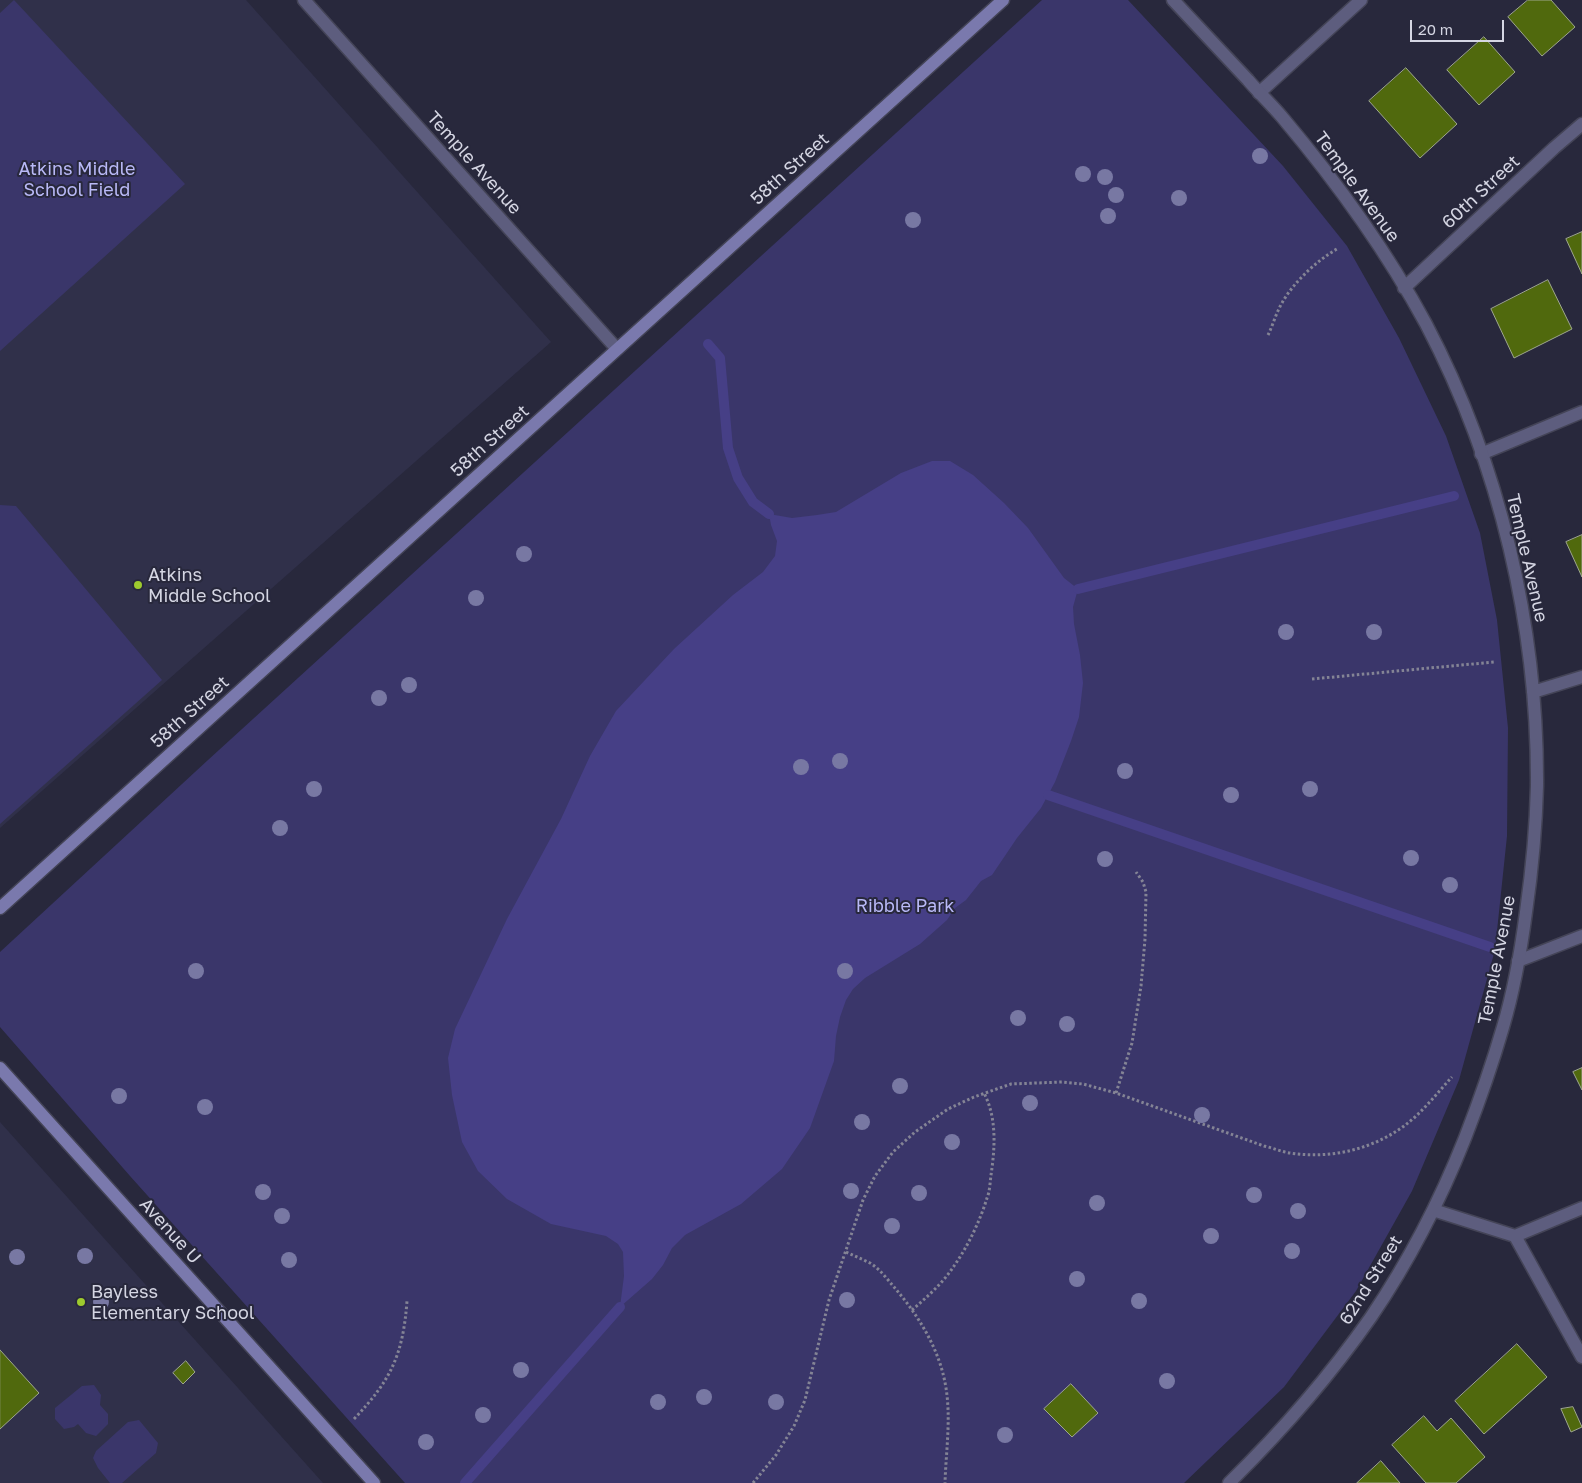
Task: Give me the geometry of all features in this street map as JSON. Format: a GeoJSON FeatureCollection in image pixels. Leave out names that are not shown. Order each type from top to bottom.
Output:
{"type":"FeatureCollection","features":[{"type":"Feature","properties":{"kind":"street","name":"Temple Avenue"},"geometry":{"type":"LineString","coordinates":[[304,0],[617,349]]}},
{"type":"Feature","properties":{"kind":"street","name":"58th Street"},"geometry":{"type":"LineString","coordinates":[[0,908],[1003,0]]}},
{"type":"Feature","properties":{"kind":"street","name":"Temple Avenue"},"geometry":{"type":"LineString","coordinates":[[1173,0],[1280,115],[1341,191],[1386,256],[1426,325],[1456,388],[1488,472],[1510,549],[1526,628],[1533,692],[1536,787],[1532,867],[1518,961],[1504,1024],[1480,1101],[1450,1176],[1433,1210]]}},
{"type":"Feature","properties":{"kind":"street"},"geometry":{"type":"LineString","coordinates":[[1259,93],[1361,0]]}},
{"type":"Feature","properties":{"kind":"street","name":"60th Street"},"geometry":{"type":"LineString","coordinates":[[1404,288],[1582,124]]}},
{"type":"Feature","properties":{"kind":"street"},"geometry":{"type":"LineString","coordinates":[[1481,454],[1582,412]]}},
{"type":"Feature","properties":{"kind":"street"},"geometry":{"type":"LineString","coordinates":[[1533,692],[1582,676]]}},
{"type":"Feature","properties":{"kind":"street"},"geometry":{"type":"LineString","coordinates":[[1518,961],[1582,936]]}},
{"type":"Feature","properties":{"kind":"street","name":"Avenue U"},"geometry":{"type":"LineString","coordinates":[[0,1068],[374,1483]]}},
{"type":"Feature","properties":{"kind":"street"},"geometry":{"type":"LineString","coordinates":[[1433,1210],[1515,1236],[1582,1208]]}},
{"type":"Feature","properties":{"kind":"street","name":"62nd Street"},"geometry":{"type":"LineString","coordinates":[[1229,1483],[1273,1440],[1330,1373],[1372,1316],[1414,1247],[1433,1210]]}},
{"type":"Feature","properties":{"kind":"street"},"geometry":{"type":"LineString","coordinates":[[1515,1236],[1582,1357]]}},
{"type":"Feature","properties":{"kind":"path"},"geometry":{"type":"LineString","coordinates":[[1268,336],[1282,303],[1302,277],[1337,249]]}},
{"type":"Feature","properties":{"kind":"path"},"geometry":{"type":"LineString","coordinates":[[1312,679],[1494,662]]}},
{"type":"Feature","properties":{"kind":"path"},"geometry":{"type":"LineString","coordinates":[[1116,1093],[1132,1043],[1141,986],[1146,892],[1143,882],[1136,872]]}},
{"type":"Feature","properties":{"kind":"path"},"geometry":{"type":"LineString","coordinates":[[753,1483],[776,1455],[794,1426],[804,1400],[830,1300],[863,1200],[875,1176],[893,1152],[915,1132],[948,1109],[984,1093],[1011,1084],[1062,1082],[1083,1084],[1116,1093],[1281,1151],[1310,1154],[1337,1153],[1350,1152],[1367,1146],[1404,1126],[1431,1101],[1452,1076]]}},
{"type":"Feature","properties":{"kind":"path"},"geometry":{"type":"LineString","coordinates":[[912,1310],[933,1292],[954,1266],[974,1231],[988,1197],[995,1151],[994,1127],[990,1104],[984,1093]]}},
{"type":"Feature","properties":{"kind":"path"},"geometry":{"type":"LineString","coordinates":[[846,1252],[871,1264],[885,1276],[928,1334],[940,1364],[946,1387],[948,1415],[944,1483]]}},
{"type":"Feature","properties":{"kind":"path"},"geometry":{"type":"LineString","coordinates":[[354,1419],[387,1378],[399,1352],[405,1324],[407,1301]]}},
{"type":"Feature","properties":{"kind":"shaded area","name":"Atkins Middle School"},"geometry":{"type":"Polygon","coordinates":[[[0,0],[246,0],[551,342],[0,828],[0,0]]]}},
{"type":"Feature","properties":{"kind":"shaded area"},"geometry":{"type":"Polygon","coordinates":[[[932,461],[950,461],[973,475],[1028,528],[1064,578],[1078,589],[1073,607],[1083,683],[1079,717],[1071,741],[1055,782],[1041,808],[1017,838],[992,875],[981,881],[966,900],[955,908],[947,920],[920,944],[865,978],[853,989],[846,1000],[840,1017],[834,1061],[810,1128],[782,1169],[741,1204],[685,1235],[672,1248],[663,1265],[652,1279],[620,1307],[624,1276],[623,1252],[618,1244],[606,1236],[551,1224],[507,1199],[478,1171],[462,1142],[452,1095],[448,1058],[455,1029],[507,919],[561,819],[590,756],[616,711],[674,649],[733,595],[763,572],[775,556],[777,541],[769,514],[792,518],[836,512],[901,473],[932,461]]]}},
{"type":"Feature","properties":{"kind":"shaded area","name":"Bayless Elementary School"},"geometry":{"type":"Polygon","coordinates":[[[0,1122],[323,1483],[0,1483],[0,1122]]]}},
{"type":"Feature","properties":{"kind":"green space","name":"Atkins Middle School Field"},"geometry":{"type":"Polygon","coordinates":[[[14,0],[185,184],[0,351],[0,13],[14,0]]]}},
{"type":"Feature","properties":{"kind":"green space","name":"Ribble Park"},"geometry":{"type":"Polygon","coordinates":[[[1042,0],[1128,0],[1283,166],[1347,246],[1399,338],[1446,436],[1480,533],[1497,620],[1508,728],[1507,836],[1495,950],[1459,1080],[1412,1191],[1356,1291],[1284,1387],[1184,1483],[405,1483],[130,1176],[0,1027],[0,952],[1042,0]]]}},
{"type":"Feature","properties":{"kind":"green space"},"geometry":{"type":"Polygon","coordinates":[[[0,505],[16,506],[162,680],[0,824],[0,505]]]}},
{"type":"Feature","properties":{"kind":"green space"},"geometry":{"type":"Polygon","coordinates":[[[94,1385],[101,1395],[100,1405],[108,1414],[108,1424],[96,1436],[86,1433],[78,1424],[64,1429],[55,1419],[55,1408],[82,1386],[94,1385]]]}},
{"type":"Feature","properties":{"kind":"green space"},"geometry":{"type":"Polygon","coordinates":[[[139,1420],[158,1443],[156,1453],[122,1483],[110,1483],[93,1458],[96,1451],[128,1422],[139,1420]]]}},
{"type":"Feature","properties":{"kind":"building"},"geometry":{"type":"Polygon","coordinates":[[[1528,0],[1551,0],[1575,27],[1542,56],[1508,17],[1528,0]]]}},
{"type":"Feature","properties":{"kind":"building"},"geometry":{"type":"Polygon","coordinates":[[[1484,37],[1515,72],[1479,105],[1447,70],[1484,37]]]}},
{"type":"Feature","properties":{"kind":"building"},"geometry":{"type":"Polygon","coordinates":[[[1406,68],[1457,124],[1420,158],[1369,101],[1406,68]]]}},
{"type":"Feature","properties":{"kind":"building"},"geometry":{"type":"Polygon","coordinates":[[[1582,232],[1582,274],[1566,239],[1582,232]]]}},
{"type":"Feature","properties":{"kind":"building"},"geometry":{"type":"Polygon","coordinates":[[[1548,280],[1572,329],[1514,358],[1491,309],[1548,280]]]}},
{"type":"Feature","properties":{"kind":"building"},"geometry":{"type":"Polygon","coordinates":[[[1582,535],[1582,577],[1566,542],[1582,535]]]}},
{"type":"Feature","properties":{"kind":"building"},"geometry":{"type":"Polygon","coordinates":[[[1582,1068],[1582,1090],[1573,1072],[1582,1068]]]}},
{"type":"Feature","properties":{"kind":"building"},"geometry":{"type":"Polygon","coordinates":[[[1517,1344],[1547,1377],[1484,1434],[1455,1401],[1517,1344]]]}},
{"type":"Feature","properties":{"kind":"building"},"geometry":{"type":"Polygon","coordinates":[[[0,1350],[39,1393],[0,1429],[0,1350]]]}},
{"type":"Feature","properties":{"kind":"building"},"geometry":{"type":"Polygon","coordinates":[[[186,1361],[195,1372],[183,1384],[173,1373],[186,1361]]]}},
{"type":"Feature","properties":{"kind":"building"},"geometry":{"type":"Polygon","coordinates":[[[1071,1384],[1098,1413],[1072,1437],[1044,1409],[1071,1384]]]}},
{"type":"Feature","properties":{"kind":"building"},"geometry":{"type":"Polygon","coordinates":[[[1573,1407],[1582,1427],[1571,1432],[1561,1409],[1573,1407]]]}},
{"type":"Feature","properties":{"kind":"building"},"geometry":{"type":"Polygon","coordinates":[[[1424,1416],[1437,1431],[1451,1418],[1485,1457],[1456,1483],[1426,1483],[1392,1445],[1424,1416]]]}},
{"type":"Feature","properties":{"kind":"building"},"geometry":{"type":"Polygon","coordinates":[[[1381,1461],[1400,1483],[1357,1483],[1381,1461]]]}},
{"type":"Feature","properties":{"kind":"waterway"},"geometry":{"type":"LineString","coordinates":[[708,344],[720,358],[728,448],[738,478],[753,502],[769,514]]}},
{"type":"Feature","properties":{"kind":"waterway"},"geometry":{"type":"LineString","coordinates":[[1078,589],[1454,496]]}},
{"type":"Feature","properties":{"kind":"waterway"},"geometry":{"type":"LineString","coordinates":[[1048,795],[1490,947]]}},
{"type":"Feature","properties":{"kind":"waterway"},"geometry":{"type":"LineString","coordinates":[[465,1483],[620,1307]]}},
{"type":"Feature","properties":{"kind":"place","name":"Atkins Middle School"},"geometry":{"type":"Point","coordinates":[138,585]}},
{"type":"Feature","properties":{"kind":"place","name":"Bayless Elementary School"},"geometry":{"type":"Point","coordinates":[81,1302]}}]}
